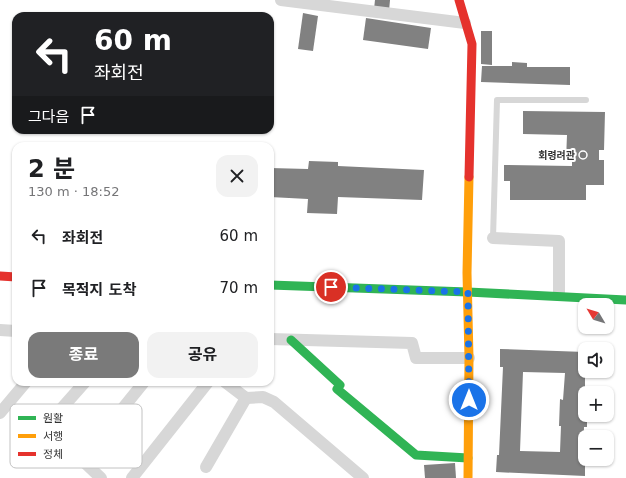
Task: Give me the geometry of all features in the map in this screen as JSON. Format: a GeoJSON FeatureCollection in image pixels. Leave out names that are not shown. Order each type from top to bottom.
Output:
{"type":"FeatureCollection","features":[{"type":"Feature","properties":{"kind":"street"},"geometry":{"type":"LineString","coordinates":[[281,0],[466,23]]}},
{"type":"Feature","properties":{"kind":"street"},"geometry":{"type":"LineString","coordinates":[[459,0],[472,44],[468,292],[468,478]]}},
{"type":"Feature","properties":{"kind":"street"},"geometry":{"type":"LineString","coordinates":[[494,238],[559,240],[559,296]]}},
{"type":"Feature","properties":{"kind":"street"},"geometry":{"type":"LineString","coordinates":[[0,276],[12,277]]}},
{"type":"Feature","properties":{"kind":"street"},"geometry":{"type":"LineString","coordinates":[[274,285],[468,292],[626,300]]}},
{"type":"Feature","properties":{"kind":"street"},"geometry":{"type":"LineString","coordinates":[[0,330],[12,331]]}},
{"type":"Feature","properties":{"kind":"street"},"geometry":{"type":"LineString","coordinates":[[274,339],[412,343],[416,358],[469,358]]}},
{"type":"Feature","properties":{"kind":"street"},"geometry":{"type":"LineString","coordinates":[[291,340],[340,385],[337,389],[416,455],[468,458]]}},
{"type":"Feature","properties":{"kind":"street"},"geometry":{"type":"LineString","coordinates":[[0,413],[23,386]]}},
{"type":"Feature","properties":{"kind":"street"},"geometry":{"type":"LineString","coordinates":[[66,404],[81,386]]}},
{"type":"Feature","properties":{"kind":"street"},"geometry":{"type":"LineString","coordinates":[[126,404],[141,386]]}},
{"type":"Feature","properties":{"kind":"street"},"geometry":{"type":"LineString","coordinates":[[142,465],[205,386]]}},
{"type":"Feature","properties":{"kind":"street"},"geometry":{"type":"LineString","coordinates":[[230,386],[246,398],[263,397],[274,402],[363,478]]}},
{"type":"Feature","properties":{"kind":"street"},"geometry":{"type":"LineString","coordinates":[[206,467],[246,398]]}},
{"type":"Feature","properties":{"kind":"street"},"geometry":{"type":"LineString","coordinates":[[89,468],[100,478]]}},
{"type":"Feature","properties":{"kind":"street"},"geometry":{"type":"LineString","coordinates":[[132,478],[140,468]]}},
{"type":"Feature","properties":{"kind":"lane"},"geometry":{"type":"LineString","coordinates":[[494,238],[497,100],[586,100]]}},
{"type":"Feature","properties":{"kind":"building"},"geometry":{"type":"Polygon","coordinates":[[[375,0],[390,0],[389,11],[374,9],[375,0]]]}},
{"type":"Feature","properties":{"kind":"building"},"geometry":{"type":"Polygon","coordinates":[[[303,13],[318,16],[313,51],[298,49],[303,13]]]}},
{"type":"Feature","properties":{"kind":"building"},"geometry":{"type":"Polygon","coordinates":[[[366,18],[431,28],[428,49],[363,40],[366,18]]]}},
{"type":"Feature","properties":{"kind":"building"},"geometry":{"type":"Polygon","coordinates":[[[481,31],[492,31],[492,65],[481,64],[481,31]]]}},
{"type":"Feature","properties":{"kind":"building"},"geometry":{"type":"Polygon","coordinates":[[[512,62],[527,63],[527,67],[570,67],[570,85],[481,82],[482,66],[512,66],[512,62]]]}},
{"type":"Feature","properties":{"kind":"building","name":"회령려관"},"geometry":{"type":"Polygon","coordinates":[[[523,111],[605,112],[604,150],[599,150],[599,160],[604,160],[604,185],[586,185],[586,200],[510,200],[510,181],[504,181],[504,165],[572,166],[572,160],[566,160],[567,135],[523,134],[523,111]]]}},
{"type":"Feature","properties":{"kind":"building"},"geometry":{"type":"Polygon","coordinates":[[[309,161],[338,162],[338,166],[424,170],[422,200],[338,197],[337,214],[307,213],[308,199],[274,197],[274,168],[308,169],[309,161]]]}},
{"type":"Feature","properties":{"kind":"building"},"geometry":{"type":"Polygon","coordinates":[[[500,349],[578,352],[578,378],[585,378],[585,386],[578,386],[578,422],[587,422],[587,427],[584,427],[584,430],[578,430],[578,466],[585,466],[585,476],[496,472],[497,455],[499,455],[503,367],[500,367],[500,349]],[[523,372],[520,451],[560,452],[560,399],[563,400],[565,373],[523,372]]]}},
{"type":"Feature","properties":{"kind":"building"},"geometry":{"type":"Polygon","coordinates":[[[455,463],[456,478],[425,478],[424,465],[455,463]]]}},
{"type":"Feature","properties":{"kind":"traffic: fast"},"geometry":{"type":"LineString","coordinates":[[274,285],[468,292],[626,300]]}},
{"type":"Feature","properties":{"kind":"traffic: fast"},"geometry":{"type":"LineString","coordinates":[[291,340],[340,385],[337,389],[416,455],[468,458]]}},
{"type":"Feature","properties":{"kind":"traffic: slow"},"geometry":{"type":"LineString","coordinates":[[468,478],[469,358],[467,273],[469,177]]}},
{"type":"Feature","properties":{"kind":"traffic: jam"},"geometry":{"type":"LineString","coordinates":[[459,0],[472,44],[469,177]]}},
{"type":"Feature","properties":{"kind":"traffic: jam"},"geometry":{"type":"LineString","coordinates":[[0,276],[12,277]]}},
{"type":"Feature","properties":{"kind":"place","name":"회령려관"},"geometry":{"type":"Point","coordinates":[583,155]}},
{"type":"Feature","properties":{"kind":"route"},"geometry":{"type":"LineString","coordinates":[[331,287],[468,292],[469,400]]}}]}
